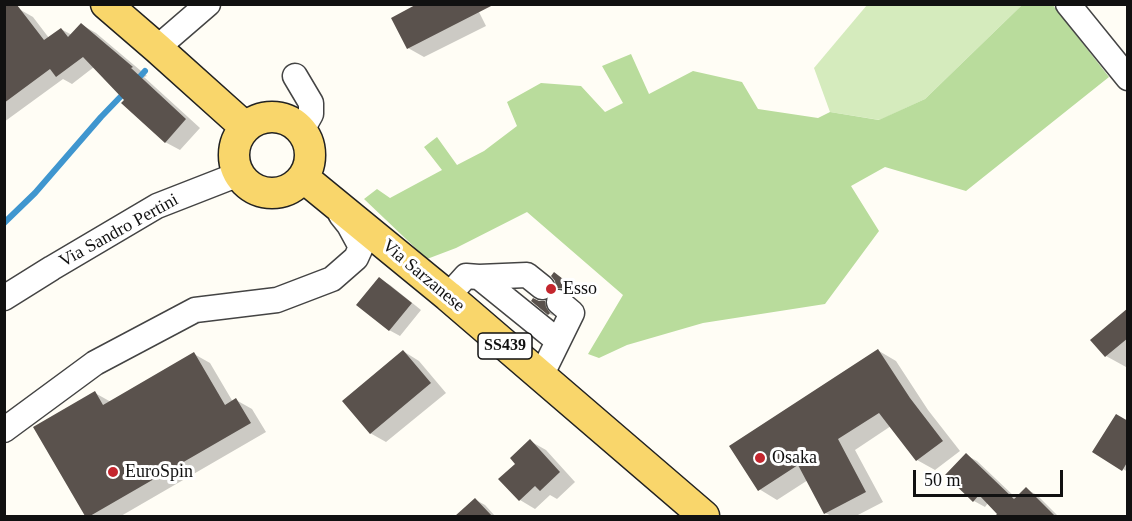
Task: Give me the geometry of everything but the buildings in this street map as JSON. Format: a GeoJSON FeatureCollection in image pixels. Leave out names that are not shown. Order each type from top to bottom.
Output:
{"type":"FeatureCollection","features":[{"type":"Feature","properties":{"kind":"main road"},"geometry":{"type":"LineString","coordinates":[[106,4],[245,128]]}},
{"type":"Feature","properties":{"kind":"main road"},"geometry":{"type":"LineString","coordinates":[[280,117],[292,121],[302,130],[309,141],[311,153],[309,166],[313,185],[294,187],[270,194],[258,191],[247,184],[234,163],[237,138],[245,128],[255,120],[280,117]]}},
{"type":"Feature","properties":{"kind":"main road","name":"Via Sarzanese"},"geometry":{"type":"LineString","coordinates":[[313,185],[448,296],[704,516]]}},
{"type":"Feature","properties":{"kind":"street"},"geometry":{"type":"LineString","coordinates":[[157,48],[208,4]]}},
{"type":"Feature","properties":{"kind":"street"},"geometry":{"type":"LineString","coordinates":[[1068,4],[1128,78]]}},
{"type":"Feature","properties":{"kind":"street"},"geometry":{"type":"LineString","coordinates":[[295,76],[311,103],[311,114],[302,130]]}},
{"type":"Feature","properties":{"kind":"street","name":"Via Sandro Pertini"},"geometry":{"type":"LineString","coordinates":[[4,298],[157,206],[239,174]]}},
{"type":"Feature","properties":{"kind":"street"},"geometry":{"type":"LineString","coordinates":[[4,430],[96,363],[195,310],[277,300],[332,279],[356,258],[361,247],[350,225],[313,185]]}},
{"type":"Feature","properties":{"kind":"street"},"geometry":{"type":"LineString","coordinates":[[448,296],[466,276],[527,275],[572,313],[540,376]]}},
{"type":"Feature","properties":{"kind":"street"},"geometry":{"type":"LineString","coordinates":[[479,277],[558,341]]}},
{"type":"Feature","properties":{"kind":"green space"},"geometry":{"type":"Polygon","coordinates":[[[1052,4],[1109,77],[966,191],[885,167],[851,186],[879,231],[825,304],[703,323],[627,345],[599,358],[588,354],[623,295],[527,212],[456,248],[427,259],[364,199],[377,189],[390,198],[442,170],[424,147],[437,137],[457,165],[484,151],[517,126],[507,102],[541,83],[581,86],[605,112],[623,103],[602,66],[631,54],[649,94],[693,71],[742,82],[758,109],[818,118],[830,112],[879,120],[925,99],[1022,5],[1052,4]]]}},
{"type":"Feature","properties":{"kind":"green space"},"geometry":{"type":"Polygon","coordinates":[[[867,5],[1022,5],[925,99],[880,120],[830,112],[814,68],[867,5]]]}},
{"type":"Feature","properties":{"kind":"waterway"},"geometry":{"type":"LineString","coordinates":[[135,82],[145,71]]}},
{"type":"Feature","properties":{"kind":"waterway"},"geometry":{"type":"LineString","coordinates":[[4,223],[35,193],[126,91]]}},
{"type":"Feature","properties":{"kind":"place","name":"Esso"},"geometry":{"type":"Point","coordinates":[551,289]}},
{"type":"Feature","properties":{"kind":"place","name":"Osaka"},"geometry":{"type":"Point","coordinates":[760,458]}},
{"type":"Feature","properties":{"kind":"place","name":"EuroSpin"},"geometry":{"type":"Point","coordinates":[113,472]}}]}
